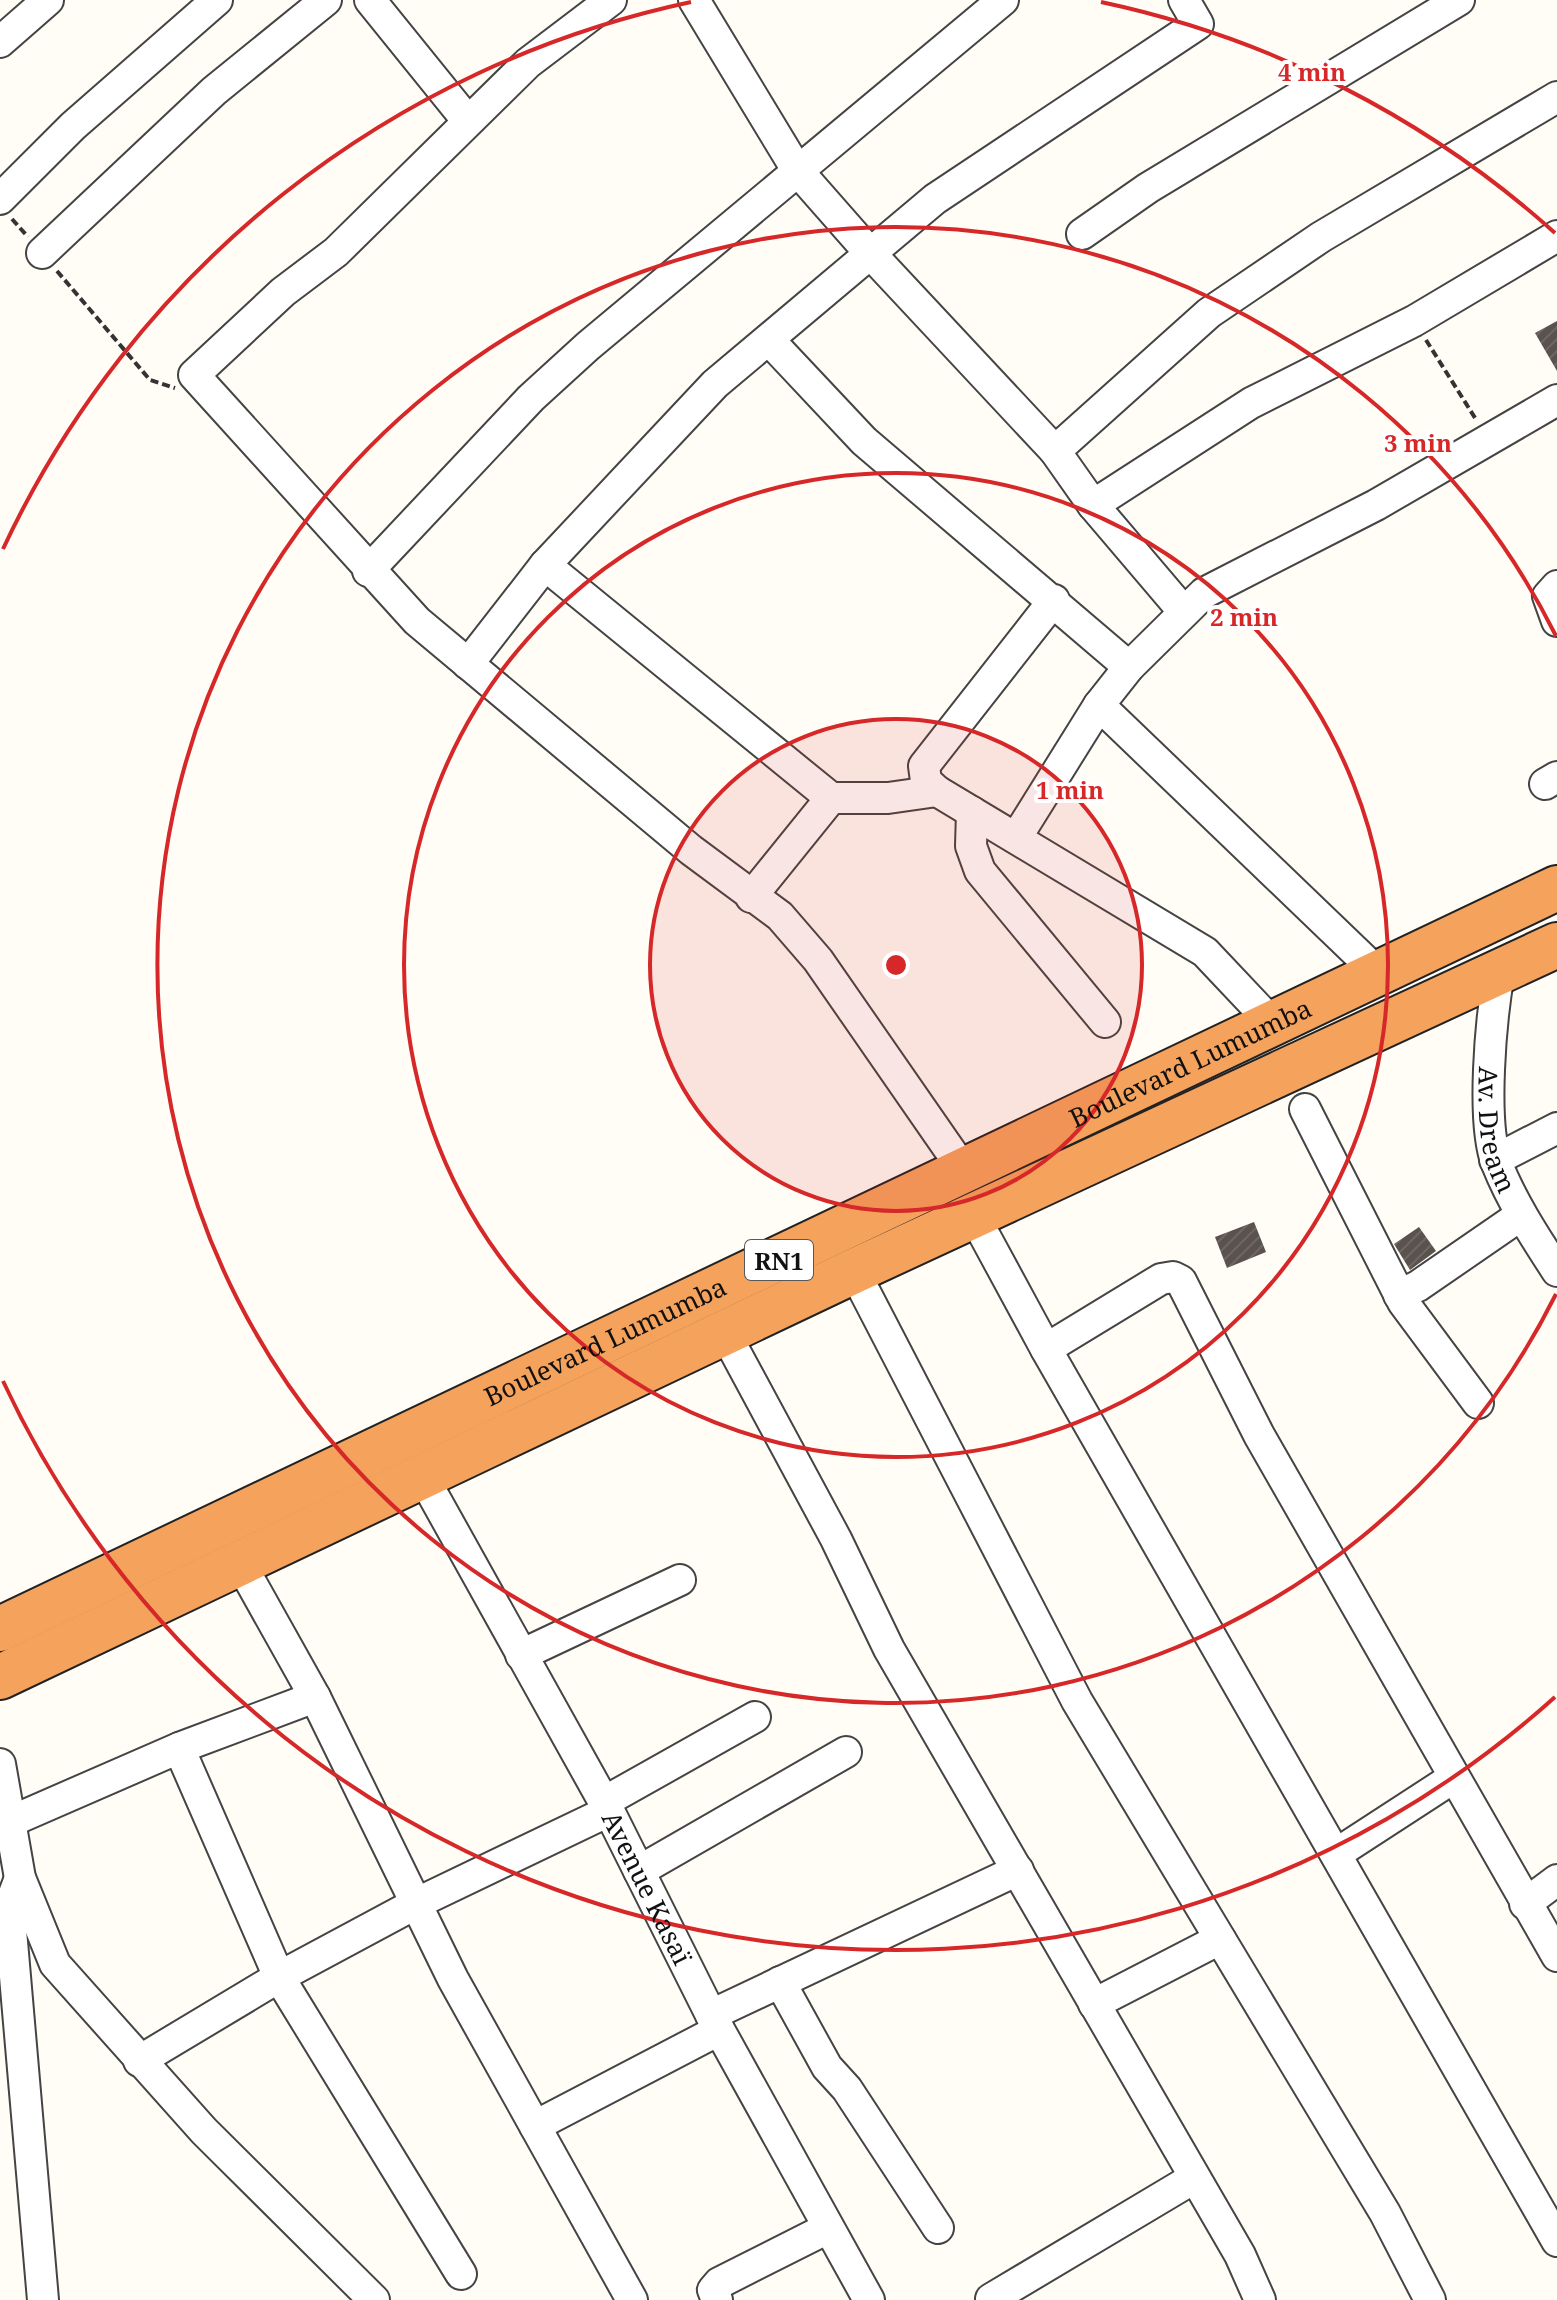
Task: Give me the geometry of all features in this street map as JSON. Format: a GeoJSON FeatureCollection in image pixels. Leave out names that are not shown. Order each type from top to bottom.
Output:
{"type":"FeatureCollection","features":[{"type":"Feature","properties":{"kind":"highway","name":"Boulevard Lumumba"},"geometry":{"type":"LineString","coordinates":[[0,1629],[1557,888]]}},
{"type":"Feature","properties":{"kind":"highway","name":"Boulevard Lumumba"},"geometry":{"type":"LineString","coordinates":[[0,1677],[854,1271],[1557,945]]}},
{"type":"Feature","properties":{"kind":"street"},"geometry":{"type":"LineString","coordinates":[[0,42],[48,0]]}},
{"type":"Feature","properties":{"kind":"street"},"geometry":{"type":"LineString","coordinates":[[5,208],[73,126],[217,0]]}},
{"type":"Feature","properties":{"kind":"street"},"geometry":{"type":"LineString","coordinates":[[42,253],[214,91],[326,0]]}},
{"type":"Feature","properties":{"kind":"street"},"geometry":{"type":"LineString","coordinates":[[370,0],[467,120]]}},
{"type":"Feature","properties":{"kind":"street"},"geometry":{"type":"LineString","coordinates":[[611,0],[528,63],[336,252],[283,292],[194,375],[368,571],[417,621],[751,897],[780,916],[818,960],[965,1172]]}},
{"type":"Feature","properties":{"kind":"street"},"geometry":{"type":"LineString","coordinates":[[694,0],[797,170],[869,252],[1055,451],[1093,505],[1184,612]]}},
{"type":"Feature","properties":{"kind":"street"},"geometry":{"type":"LineString","coordinates":[[368,571],[531,398],[664,280],[874,111],[1003,0]]}},
{"type":"Feature","properties":{"kind":"street"},"geometry":{"type":"LineString","coordinates":[[468,664],[545,565],[715,384],[935,199],[1198,24],[1184,0]]}},
{"type":"Feature","properties":{"kind":"street"},"geometry":{"type":"LineString","coordinates":[[1082,234],[1148,188],[1459,0]]}},
{"type":"Feature","properties":{"kind":"street"},"geometry":{"type":"LineString","coordinates":[[1055,451],[1209,313],[1321,237],[1557,97]]}},
{"type":"Feature","properties":{"kind":"street"},"geometry":{"type":"LineString","coordinates":[[1093,505],[1251,403],[1414,321],[1557,236]]}},
{"type":"Feature","properties":{"kind":"street"},"geometry":{"type":"LineString","coordinates":[[769,340],[864,441],[1129,667]]}},
{"type":"Feature","properties":{"kind":"street"},"geometry":{"type":"LineString","coordinates":[[1016,838],[1099,705],[1129,667],[1184,612],[1218,584],[1376,505],[1557,400]]}},
{"type":"Feature","properties":{"kind":"street"},"geometry":{"type":"LineString","coordinates":[[545,565],[831,798],[888,798],[937,791]]}},
{"type":"Feature","properties":{"kind":"street"},"geometry":{"type":"LineString","coordinates":[[1557,586],[1548,596],[1557,621]]}},
{"type":"Feature","properties":{"kind":"street"},"geometry":{"type":"LineString","coordinates":[[1054,600],[924,766],[926,781],[937,791],[1205,952],[1273,1024]]}},
{"type":"Feature","properties":{"kind":"street"},"geometry":{"type":"LineString","coordinates":[[1099,705],[1379,974]]}},
{"type":"Feature","properties":{"kind":"street"},"geometry":{"type":"LineString","coordinates":[[751,897],[831,798]]}},
{"type":"Feature","properties":{"kind":"street"},"geometry":{"type":"LineString","coordinates":[[972,812],[971,846],[980,871],[1105,1022]]}},
{"type":"Feature","properties":{"kind":"street","name":"Av. Dream"},"geometry":{"type":"LineString","coordinates":[[1499,973],[1490,1043],[1495,1160],[1521,1215],[1557,1271]]}},
{"type":"Feature","properties":{"kind":"street"},"geometry":{"type":"LineString","coordinates":[[1305,1109],[1399,1295],[1478,1403]]}},
{"type":"Feature","properties":{"kind":"street"},"geometry":{"type":"LineString","coordinates":[[1495,1160],[1557,1128]]}},
{"type":"Feature","properties":{"kind":"street"},"geometry":{"type":"LineString","coordinates":[[1399,1295],[1418,1286],[1521,1215]]}},
{"type":"Feature","properties":{"kind":"street"},"geometry":{"type":"LineString","coordinates":[[974,1216],[1046,1349],[1557,2241]]}},
{"type":"Feature","properties":{"kind":"street"},"geometry":{"type":"LineString","coordinates":[[854,1271],[1077,1701],[1385,2213],[1430,2300]]}},
{"type":"Feature","properties":{"kind":"street"},"geometry":{"type":"LineString","coordinates":[[1046,1349],[1161,1279],[1173,1277],[1181,1281],[1259,1435],[1557,1956]]}},
{"type":"Feature","properties":{"kind":"street"},"geometry":{"type":"LineString","coordinates":[[725,1333],[836,1539],[889,1649],[1240,2255],[1260,2300]]}},
{"type":"Feature","properties":{"kind":"street","name":"Avenue Kasaï"},"geometry":{"type":"LineString","coordinates":[[423,1477],[606,1806],[715,2022],[869,2300]]}},
{"type":"Feature","properties":{"kind":"street"},"geometry":{"type":"LineString","coordinates":[[240,1563],[315,1697],[415,1904],[632,2300]]}},
{"type":"Feature","properties":{"kind":"street"},"geometry":{"type":"LineString","coordinates":[[521,1655],[680,1580]]}},
{"type":"Feature","properties":{"kind":"street"},"geometry":{"type":"LineString","coordinates":[[5,1823],[179,1748],[315,1697]]}},
{"type":"Feature","properties":{"kind":"street"},"geometry":{"type":"LineString","coordinates":[[139,2061],[279,1977],[606,1806],[755,1717]]}},
{"type":"Feature","properties":{"kind":"street"},"geometry":{"type":"LineString","coordinates":[[179,1748],[279,1977],[461,2274]]}},
{"type":"Feature","properties":{"kind":"street"},"geometry":{"type":"LineString","coordinates":[[639,1871],[846,1752]]}},
{"type":"Feature","properties":{"kind":"street"},"geometry":{"type":"LineString","coordinates":[[0,1764],[5,1823],[20,1878],[55,1964],[204,2131],[374,2300]]}},
{"type":"Feature","properties":{"kind":"street"},"geometry":{"type":"LineString","coordinates":[[1336,1854],[1453,1778]]}},
{"type":"Feature","properties":{"kind":"street"},"geometry":{"type":"LineString","coordinates":[[535,2126],[780,1982],[1018,1870]]}},
{"type":"Feature","properties":{"kind":"street"},"geometry":{"type":"LineString","coordinates":[[20,1878],[9,1907],[43,2300]]}},
{"type":"Feature","properties":{"kind":"street"},"geometry":{"type":"LineString","coordinates":[[1525,1904],[1557,1880]]}},
{"type":"Feature","properties":{"kind":"street"},"geometry":{"type":"LineString","coordinates":[[1094,2004],[1220,1939]]}},
{"type":"Feature","properties":{"kind":"street"},"geometry":{"type":"LineString","coordinates":[[780,1982],[827,2067],[847,2089],[938,2228]]}},
{"type":"Feature","properties":{"kind":"street"},"geometry":{"type":"LineString","coordinates":[[991,2299],[1037,2288],[1194,2178]]}},
{"type":"Feature","properties":{"kind":"street"},"geometry":{"type":"LineString","coordinates":[[717,2300],[713,2290],[719,2283],[828,2228]]}},
{"type":"Feature","properties":{"kind":"path"},"geometry":{"type":"LineString","coordinates":[[5,208],[150,380],[173,389],[194,375]]}},
{"type":"Feature","properties":{"kind":"path"},"geometry":{"type":"LineString","coordinates":[[1414,321],[1489,440]]}},
{"type":"Feature","properties":{"kind":"building"},"geometry":{"type":"Polygon","coordinates":[[[1557,321],[1557,371],[1535,333],[1557,321]]]}},
{"type":"Feature","properties":{"kind":"building"},"geometry":{"type":"Polygon","coordinates":[[[1254,1222],[1266,1252],[1227,1268],[1215,1237],[1254,1222]]]}},
{"type":"Feature","properties":{"kind":"building"},"geometry":{"type":"Polygon","coordinates":[[[1419,1227],[1436,1251],[1410,1270],[1394,1244],[1419,1227]]]}}]}
